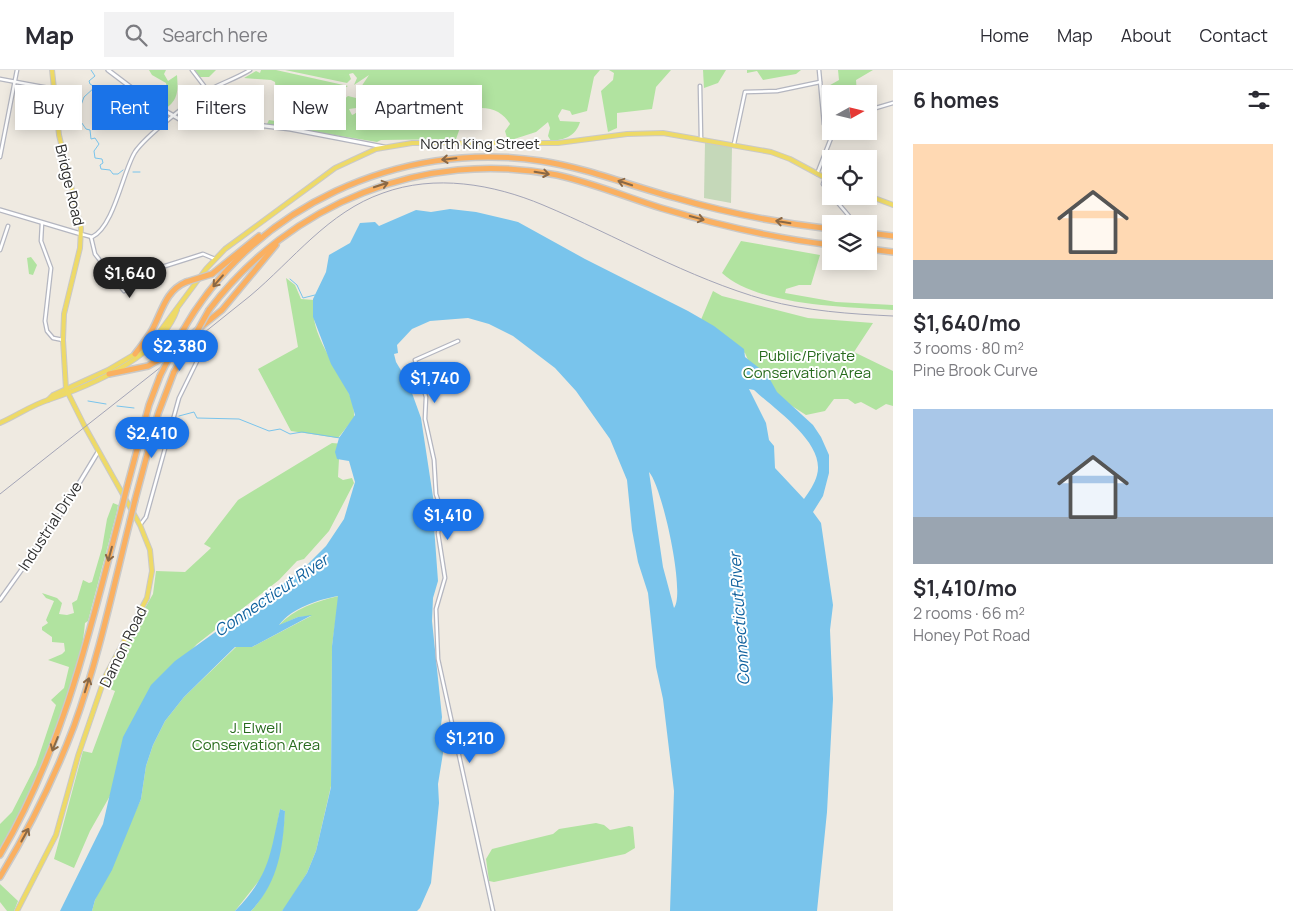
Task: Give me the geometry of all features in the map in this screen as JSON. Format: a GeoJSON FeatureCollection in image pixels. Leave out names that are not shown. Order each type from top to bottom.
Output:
{"type":"FeatureCollection","features":[{"type":"Feature","properties":{"kind":"highway"},"geometry":{"type":"LineString","coordinates":[[135,354],[152,330],[170,294],[186,282],[212,274],[256,239],[328,195],[383,172],[431,161],[490,157],[530,160],[569,166],[714,208],[773,221],[822,228]]}},
{"type":"Feature","properties":{"kind":"highway"},"geometry":{"type":"LineString","coordinates":[[0,877],[38,810],[74,726],[90,675],[158,414],[174,372],[209,310],[238,276],[266,250],[301,223],[336,204],[380,186],[425,174],[470,169],[516,169],[574,179],[713,223],[822,243]]}},
{"type":"Feature","properties":{"kind":"highway"},"geometry":{"type":"LineString","coordinates":[[109,374],[142,368],[165,356],[222,310],[262,260],[281,241],[336,204]]}},
{"type":"Feature","properties":{"kind":"highway"},"geometry":{"type":"LineString","coordinates":[[0,855],[27,807],[64,720],[79,673],[149,405],[160,376],[182,332],[201,303],[226,272],[285,220]]}},
{"type":"Feature","properties":{"kind":"highway"},"geometry":{"type":"LineString","coordinates":[[877,234],[893,236]]}},
{"type":"Feature","properties":{"kind":"highway"},"geometry":{"type":"LineString","coordinates":[[877,250],[893,252]]}},
{"type":"Feature","properties":{"kind":"main road","name":"Bridge Road"},"geometry":{"type":"LineString","coordinates":[[52,70],[54,85]]}},
{"type":"Feature","properties":{"kind":"main road","name":"Bridge Road"},"geometry":{"type":"LineString","coordinates":[[58,130],[79,214],[81,234],[67,296],[63,340],[67,391]]}},
{"type":"Feature","properties":{"kind":"main road","name":"North King Street"},"geometry":{"type":"LineString","coordinates":[[67,391],[135,354],[155,338],[215,258],[242,236],[330,171],[355,157],[384,147],[435,143],[558,143],[644,132],[701,138],[780,155],[822,177]]}},
{"type":"Feature","properties":{"kind":"main road"},"geometry":{"type":"LineString","coordinates":[[877,199],[893,205]]}},
{"type":"Feature","properties":{"kind":"main road","name":"North King Street"},"geometry":{"type":"LineString","coordinates":[[67,391],[109,374],[151,346],[169,325],[179,307]]}},
{"type":"Feature","properties":{"kind":"main road"},"geometry":{"type":"LineString","coordinates":[[0,424],[67,391]]}},
{"type":"Feature","properties":{"kind":"main road","name":"Damon Road"},"geometry":{"type":"LineString","coordinates":[[17,911],[56,835],[78,756],[108,671],[150,591],[152,556],[140,525],[98,452],[67,391]]}},
{"type":"Feature","properties":{"kind":"street"},"geometry":{"type":"LineString","coordinates":[[0,157],[17,70]]}},
{"type":"Feature","properties":{"kind":"street"},"geometry":{"type":"LineString","coordinates":[[108,70],[138,94],[173,117],[196,125],[238,124],[290,129],[384,147]]}},
{"type":"Feature","properties":{"kind":"street"},"geometry":{"type":"LineString","coordinates":[[192,70],[203,85]]}},
{"type":"Feature","properties":{"kind":"street"},"geometry":{"type":"LineString","coordinates":[[220,85],[250,70]]}},
{"type":"Feature","properties":{"kind":"street"},"geometry":{"type":"LineString","coordinates":[[819,70],[822,103]]}},
{"type":"Feature","properties":{"kind":"street"},"geometry":{"type":"LineString","coordinates":[[0,79],[32,85]]}},
{"type":"Feature","properties":{"kind":"street"},"geometry":{"type":"LineString","coordinates":[[734,144],[745,92],[777,91],[820,82]]}},
{"type":"Feature","properties":{"kind":"street"},"geometry":{"type":"LineString","coordinates":[[700,86],[701,138]]}},
{"type":"Feature","properties":{"kind":"street"},"geometry":{"type":"LineString","coordinates":[[878,107],[893,103]]}},
{"type":"Feature","properties":{"kind":"street"},"geometry":{"type":"LineString","coordinates":[[0,210],[91,237],[99,232],[115,204],[135,152],[142,143],[178,113]]}},
{"type":"Feature","properties":{"kind":"street"},"geometry":{"type":"LineString","coordinates":[[817,174],[831,140]]}},
{"type":"Feature","properties":{"kind":"street"},"geometry":{"type":"LineString","coordinates":[[840,205],[848,215]]}},
{"type":"Feature","properties":{"kind":"street"},"geometry":{"type":"LineString","coordinates":[[42,223],[40,241],[51,268],[44,312],[46,328],[53,338],[63,340]]}},
{"type":"Feature","properties":{"kind":"street"},"geometry":{"type":"LineString","coordinates":[[0,250],[8,226]]}},
{"type":"Feature","properties":{"kind":"street"},"geometry":{"type":"LineString","coordinates":[[91,237],[95,254],[124,291],[138,275],[200,254],[206,254],[215,258]]}},
{"type":"Feature","properties":{"kind":"street"},"geometry":{"type":"LineString","coordinates":[[458,340],[415,360],[426,397],[424,419],[434,460],[436,494],[441,509],[438,533],[445,579],[436,609],[438,659],[493,911]]}},
{"type":"Feature","properties":{"kind":"street"},"geometry":{"type":"LineString","coordinates":[[140,525],[146,517],[179,398],[202,349]]}},
{"type":"Feature","properties":{"kind":"street","name":"Industrial Drive"},"geometry":{"type":"LineString","coordinates":[[0,600],[55,522],[98,452]]}},
{"type":"Feature","properties":{"kind":"green space"},"geometry":{"type":"Polygon","coordinates":[[[149,70],[166,70],[164,74],[168,81],[177,75],[175,98],[168,107],[168,85],[152,75],[149,70]]]}},
{"type":"Feature","properties":{"kind":"green space"},"geometry":{"type":"Polygon","coordinates":[[[195,70],[216,70],[209,77],[200,77],[195,70]]]}},
{"type":"Feature","properties":{"kind":"green space"},"geometry":{"type":"Polygon","coordinates":[[[261,70],[276,70],[344,85],[275,85],[275,82],[271,80],[244,78],[256,71],[260,73],[261,70]]]}},
{"type":"Feature","properties":{"kind":"green space"},"geometry":{"type":"Polygon","coordinates":[[[285,70],[600,70],[594,77],[587,111],[572,115],[570,111],[562,109],[558,116],[560,121],[580,122],[576,131],[560,140],[551,141],[548,136],[550,128],[548,122],[536,132],[508,141],[505,131],[510,124],[507,119],[497,111],[482,108],[482,85],[362,85],[369,75],[354,85],[357,78],[353,73],[349,74],[351,79],[347,83],[285,70]]]}},
{"type":"Feature","properties":{"kind":"green space"},"geometry":{"type":"Polygon","coordinates":[[[609,70],[671,70],[656,87],[652,109],[617,113],[617,128],[608,132],[601,91],[613,80],[614,73],[609,70]]]}},
{"type":"Feature","properties":{"kind":"green space"},"geometry":{"type":"Polygon","coordinates":[[[703,70],[726,70],[718,83],[704,88],[703,70]]]}},
{"type":"Feature","properties":{"kind":"green space"},"geometry":{"type":"Polygon","coordinates":[[[747,70],[801,70],[796,74],[763,80],[757,71],[747,73],[747,70]]]}},
{"type":"Feature","properties":{"kind":"green space"},"geometry":{"type":"Polygon","coordinates":[[[838,70],[873,70],[856,80],[856,85],[830,85],[839,80],[838,70]]]}},
{"type":"Feature","properties":{"kind":"green space"},"geometry":{"type":"Polygon","coordinates":[[[348,96],[356,98],[356,108],[349,109],[352,115],[356,112],[356,130],[459,130],[456,139],[381,140],[377,142],[304,130],[346,130],[346,98],[348,96]]]}},
{"type":"Feature","properties":{"kind":"green space"},"geometry":{"type":"Polygon","coordinates":[[[269,120],[274,121],[274,125],[267,124],[269,120]]]}},
{"type":"Feature","properties":{"kind":"green space"},"geometry":{"type":"Polygon","coordinates":[[[705,142],[732,147],[731,203],[704,198],[705,142]]]}},
{"type":"Feature","properties":{"kind":"green space"},"geometry":{"type":"Polygon","coordinates":[[[741,241],[820,255],[811,285],[799,285],[786,289],[785,293],[836,302],[893,305],[893,310],[803,303],[757,292],[738,284],[722,273],[741,241]]]}},
{"type":"Feature","properties":{"kind":"green space"},"geometry":{"type":"Polygon","coordinates":[[[31,257],[37,265],[33,275],[29,274],[27,258],[31,257]]]}},
{"type":"Feature","properties":{"kind":"green space"},"geometry":{"type":"Polygon","coordinates":[[[286,278],[295,285],[301,299],[314,300],[317,332],[353,405],[354,418],[338,438],[291,431],[258,369],[298,347],[286,278]]]}},
{"type":"Feature","properties":{"kind":"green space","name":"Public/Private Conservation Area"},"geometry":{"type":"Polygon","coordinates":[[[713,291],[722,296],[808,318],[873,323],[854,352],[893,371],[893,406],[886,404],[876,410],[861,402],[855,404],[848,399],[834,399],[825,411],[806,415],[778,397],[751,367],[745,353],[730,345],[700,322],[713,291]]]}},
{"type":"Feature","properties":{"kind":"green space"},"geometry":{"type":"Polygon","coordinates":[[[332,443],[344,444],[339,459],[338,477],[343,480],[352,478],[354,483],[329,531],[304,559],[297,561],[279,580],[197,644],[144,702],[131,726],[111,794],[90,831],[74,868],[54,859],[83,751],[92,753],[115,691],[105,687],[124,645],[153,594],[156,571],[185,572],[211,548],[204,544],[238,500],[332,443]]]}},
{"type":"Feature","properties":{"kind":"green space"},"geometry":{"type":"Polygon","coordinates":[[[113,503],[118,505],[117,511],[88,621],[85,623],[81,651],[65,710],[28,798],[0,850],[0,824],[12,812],[36,765],[56,705],[51,700],[64,688],[69,667],[48,660],[65,651],[64,643],[52,642],[52,637],[42,630],[42,627],[48,623],[46,620],[54,601],[46,598],[42,593],[57,598],[62,603],[59,614],[67,615],[74,613],[72,603],[77,600],[83,580],[89,583],[92,582],[102,548],[107,519],[113,503]]]}},
{"type":"Feature","properties":{"kind":"green space","name":"J. Elwell Conservation Area"},"geometry":{"type":"Polygon","coordinates":[[[339,596],[332,646],[331,786],[316,851],[307,873],[286,907],[282,911],[251,911],[267,889],[277,864],[285,811],[280,809],[272,853],[262,877],[235,911],[92,911],[95,900],[141,799],[146,766],[153,745],[165,721],[184,697],[236,647],[252,647],[311,616],[298,617],[278,626],[298,610],[322,600],[339,596]]]}},
{"type":"Feature","properties":{"kind":"green space"},"geometry":{"type":"Polygon","coordinates":[[[596,823],[604,825],[610,830],[629,826],[633,827],[635,848],[625,854],[494,882],[489,881],[486,859],[492,849],[553,834],[559,829],[596,823]]]}},
{"type":"Feature","properties":{"kind":"green space"},"geometry":{"type":"Polygon","coordinates":[[[0,884],[18,901],[14,911],[7,911],[0,902],[0,884]]]}},
{"type":"Feature","properties":{"kind":"water","name":"Connecticut River"},"geometry":{"type":"Polygon","coordinates":[[[450,209],[476,212],[518,222],[714,326],[744,349],[745,357],[767,374],[777,392],[813,425],[821,437],[829,455],[829,473],[823,496],[813,512],[821,523],[833,605],[830,630],[833,699],[827,812],[817,911],[670,911],[674,791],[663,699],[656,667],[648,593],[638,562],[632,530],[627,480],[610,439],[576,391],[555,368],[513,336],[489,324],[468,318],[430,321],[412,329],[397,345],[398,353],[394,354],[396,362],[408,382],[421,418],[435,510],[434,526],[438,581],[433,598],[432,621],[442,717],[440,733],[445,741],[438,784],[439,803],[431,883],[420,908],[417,911],[282,911],[307,873],[316,851],[331,787],[332,646],[338,596],[314,602],[298,609],[279,625],[298,617],[312,615],[252,647],[235,647],[184,697],[165,721],[153,745],[146,766],[141,799],[112,870],[95,900],[92,911],[60,911],[103,824],[123,737],[151,685],[175,661],[302,570],[326,546],[344,519],[355,482],[349,461],[337,459],[335,452],[339,438],[355,415],[349,394],[331,364],[313,317],[313,299],[326,272],[329,255],[350,243],[360,223],[375,222],[379,226],[416,210],[431,212],[450,209]],[[749,389],[766,423],[769,440],[774,446],[775,468],[804,499],[817,475],[818,463],[814,451],[806,439],[785,417],[754,390],[749,389]],[[649,472],[663,567],[674,608],[677,599],[677,583],[671,540],[660,497],[649,472]]]}},
{"type":"Feature","properties":{"kind":"water"},"geometry":{"type":"Polygon","coordinates":[[[280,809],[285,811],[283,839],[273,877],[260,900],[251,911],[235,911],[247,898],[267,864],[280,809]]]}},
{"type":"Feature","properties":{"kind":"waterway"},"geometry":{"type":"LineString","coordinates":[[91,70],[95,76],[89,81],[95,87],[84,97],[77,116],[86,129],[90,130],[91,139],[95,138],[99,144],[94,151],[95,158],[102,159],[101,169],[110,170],[113,174],[118,174],[123,170]]}},
{"type":"Feature","properties":{"kind":"waterway"},"geometry":{"type":"LineString","coordinates":[[133,172],[140,172]]}},
{"type":"Feature","properties":{"kind":"waterway"},"geometry":{"type":"LineString","coordinates":[[290,279],[297,285],[303,298],[315,295]]}},
{"type":"Feature","properties":{"kind":"waterway"},"geometry":{"type":"LineString","coordinates":[[88,401],[106,404]]}},
{"type":"Feature","properties":{"kind":"waterway"},"geometry":{"type":"LineString","coordinates":[[117,406],[134,408]]}},
{"type":"Feature","properties":{"kind":"waterway"},"geometry":{"type":"LineString","coordinates":[[179,416],[194,412],[197,418],[239,419],[269,431],[280,429],[290,434],[302,432],[340,438]]}},
{"type":"Feature","properties":{"kind":"railway"},"geometry":{"type":"LineString","coordinates":[[0,494],[250,296],[328,224],[363,201],[403,187],[443,183],[464,184],[504,192],[543,205],[681,268],[737,291],[797,307],[893,316]]}}]}
